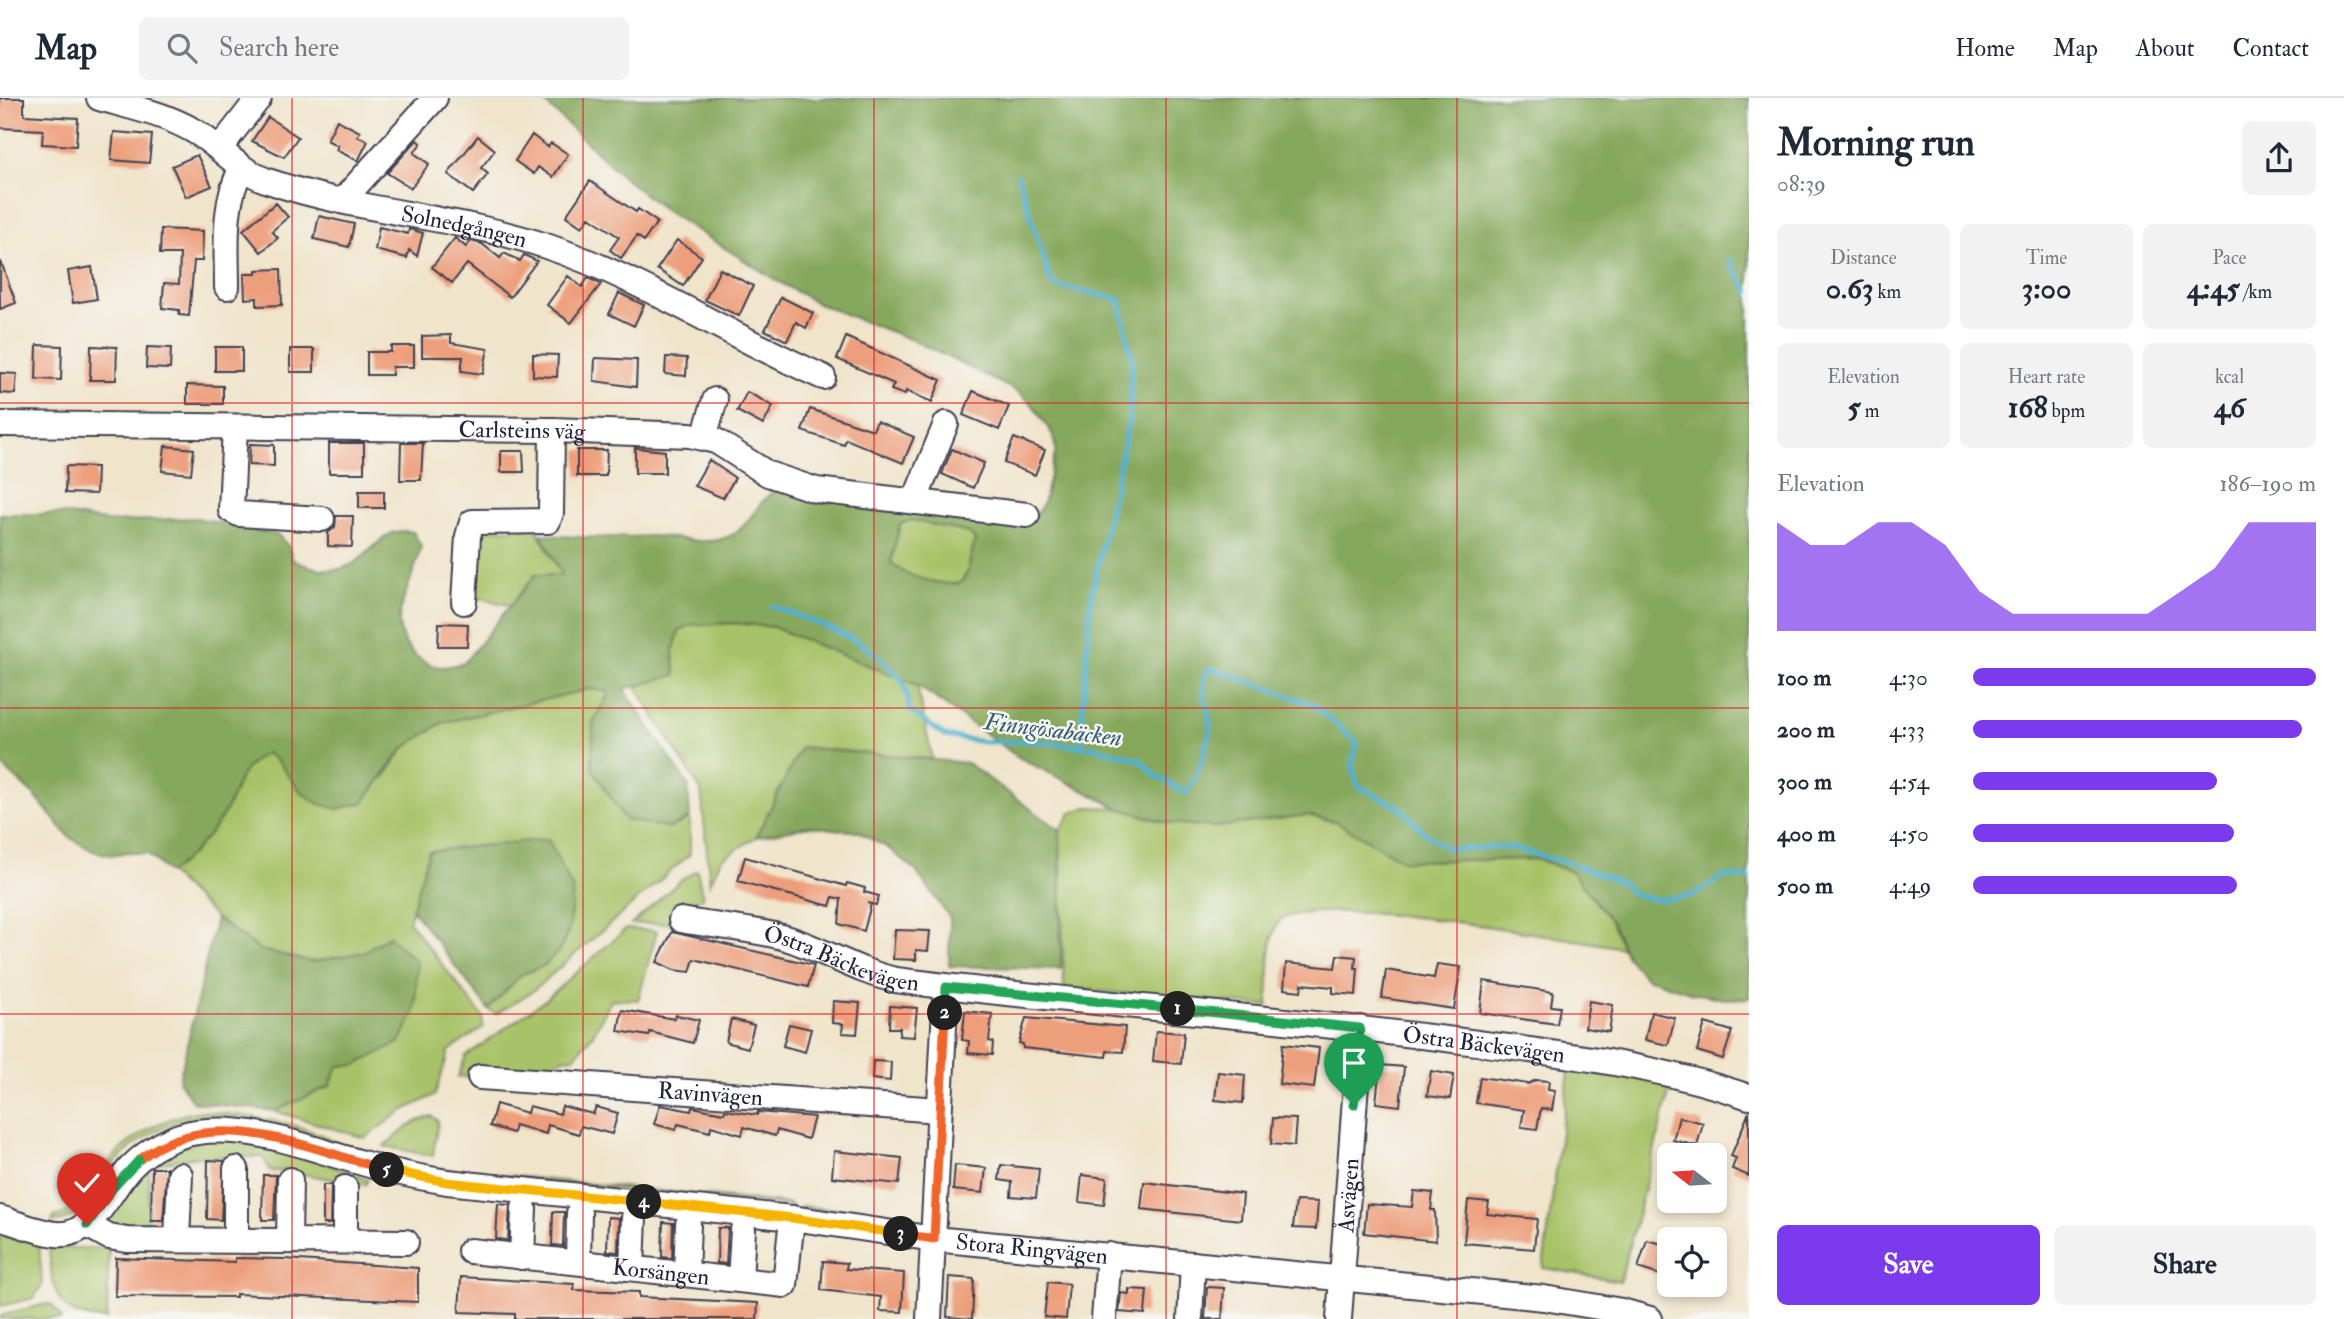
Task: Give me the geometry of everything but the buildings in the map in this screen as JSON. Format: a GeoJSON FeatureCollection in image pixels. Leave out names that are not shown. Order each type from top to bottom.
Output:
{"type":"FeatureCollection","features":[{"type":"Feature","properties":{"kind":"street","name":"Solnedgången"},"geometry":{"type":"LineString","coordinates":[[99,98],[178,122],[220,148],[242,168],[269,181],[343,200],[505,234],[569,254],[823,377]]}},
{"type":"Feature","properties":{"kind":"street"},"geometry":{"type":"LineString","coordinates":[[220,148],[258,98]]}},
{"type":"Feature","properties":{"kind":"street"},"geometry":{"type":"LineString","coordinates":[[343,200],[435,98]]}},
{"type":"Feature","properties":{"kind":"street"},"geometry":{"type":"LineString","coordinates":[[227,287],[230,201],[233,183],[242,168]]}},
{"type":"Feature","properties":{"kind":"street"},"geometry":{"type":"LineString","coordinates":[[704,437],[715,400]]}},
{"type":"Feature","properties":{"kind":"street","name":"Carlsteins väg"},"geometry":{"type":"LineString","coordinates":[[0,424],[552,430],[704,437],[768,474],[816,490],[1027,515]]}},
{"type":"Feature","properties":{"kind":"street"},"geometry":{"type":"LineString","coordinates":[[914,502],[946,424]]}},
{"type":"Feature","properties":{"kind":"street"},"geometry":{"type":"LineString","coordinates":[[235,427],[231,510],[239,514],[322,519]]}},
{"type":"Feature","properties":{"kind":"street"},"geometry":{"type":"LineString","coordinates":[[464,602],[472,522],[548,521],[551,513],[552,430]]}},
{"type":"Feature","properties":{"kind":"street","name":"Östra Bäckevägen"},"geometry":{"type":"LineString","coordinates":[[681,920],[737,926],[804,945],[877,976],[946,987],[1360,1028],[1627,1064],[1693,1079],[1749,1097]]}},
{"type":"Feature","properties":{"kind":"street"},"geometry":{"type":"LineString","coordinates":[[929,1319],[946,987]]}},
{"type":"Feature","properties":{"kind":"street","name":"Åsvägen"},"geometry":{"type":"LineString","coordinates":[[1339,1319],[1360,1028]]}},
{"type":"Feature","properties":{"kind":"street","name":"Ravinvägen"},"geometry":{"type":"LineString","coordinates":[[480,1077],[939,1110]]}},
{"type":"Feature","properties":{"kind":"street","name":"Stora Ringvägen"},"geometry":{"type":"LineString","coordinates":[[87,1225],[132,1165],[148,1152],[177,1137],[216,1130],[290,1142],[403,1174],[447,1182],[792,1218],[934,1239],[1544,1298],[1622,1311],[1650,1319]]}},
{"type":"Feature","properties":{"kind":"street"},"geometry":{"type":"LineString","coordinates":[[236,1169],[236,1239]]}},
{"type":"Feature","properties":{"kind":"street"},"geometry":{"type":"LineString","coordinates":[[177,1238],[180,1175]]}},
{"type":"Feature","properties":{"kind":"street"},"geometry":{"type":"LineString","coordinates":[[289,1239],[290,1180]]}},
{"type":"Feature","properties":{"kind":"street"},"geometry":{"type":"LineString","coordinates":[[345,1188],[345,1240]]}},
{"type":"Feature","properties":{"kind":"street"},"geometry":{"type":"LineString","coordinates":[[522,1256],[524,1208]]}},
{"type":"Feature","properties":{"kind":"street"},"geometry":{"type":"LineString","coordinates":[[578,1262],[579,1213]]}},
{"type":"Feature","properties":{"kind":"street"},"geometry":{"type":"LineString","coordinates":[[632,1268],[634,1217]]}},
{"type":"Feature","properties":{"kind":"street"},"geometry":{"type":"LineString","coordinates":[[0,1218],[57,1234],[72,1233],[87,1225],[108,1237],[127,1240],[177,1238],[406,1242]]}},
{"type":"Feature","properties":{"kind":"street","name":"Korsängen"},"geometry":{"type":"LineString","coordinates":[[470,1251],[785,1285],[792,1218]]}},
{"type":"Feature","properties":{"kind":"street"},"geometry":{"type":"LineString","coordinates":[[686,1274],[688,1224]]}},
{"type":"Feature","properties":{"kind":"street"},"geometry":{"type":"LineString","coordinates":[[740,1280],[743,1230]]}},
{"type":"Feature","properties":{"kind":"street"},"geometry":{"type":"LineString","coordinates":[[1104,1319],[1109,1255]]}},
{"type":"Feature","properties":{"kind":"street"},"geometry":{"type":"LineString","coordinates":[[1189,1319],[1193,1264]]}},
{"type":"Feature","properties":{"kind":"green space"},"geometry":{"type":"Polygon","coordinates":[[[540,98],[1749,98],[1749,998],[1725,999],[1693,993],[1646,978],[1627,957],[1611,921],[1572,872],[1539,859],[1404,861],[1336,822],[1307,815],[1216,827],[1168,823],[1118,808],[1018,757],[917,685],[773,627],[735,623],[690,625],[679,631],[673,652],[676,675],[624,689],[688,785],[690,818],[670,828],[625,820],[592,768],[593,723],[609,692],[590,689],[442,723],[404,748],[363,803],[337,809],[317,803],[301,792],[278,762],[266,753],[243,773],[224,813],[206,838],[169,873],[148,854],[127,852],[111,855],[93,851],[69,837],[35,796],[0,764],[0,514],[64,514],[110,522],[196,518],[278,535],[288,546],[293,560],[318,569],[337,569],[352,564],[386,537],[398,532],[413,532],[421,546],[400,612],[400,628],[406,644],[418,658],[442,667],[464,663],[535,575],[562,575],[541,534],[595,538],[659,536],[710,541],[737,532],[767,497],[780,489],[1035,516],[1043,504],[1056,450],[1053,435],[1032,404],[1017,391],[915,341],[821,305],[777,281],[663,209],[622,176],[540,98]],[[912,520],[900,524],[891,562],[904,572],[923,579],[961,583],[967,573],[975,540],[969,533],[912,520]]]}},
{"type":"Feature","properties":{"kind":"green space"},"geometry":{"type":"Polygon","coordinates":[[[912,520],[969,533],[975,539],[967,573],[960,583],[923,579],[904,572],[891,562],[900,524],[912,520]]]}},
{"type":"Feature","properties":{"kind":"green space"},"geometry":{"type":"Polygon","coordinates":[[[474,529],[536,529],[562,575],[535,575],[513,606],[476,597],[474,529]]]}},
{"type":"Feature","properties":{"kind":"green space"},"geometry":{"type":"Polygon","coordinates":[[[735,623],[773,627],[917,685],[932,759],[801,747],[756,837],[721,859],[710,883],[701,790],[636,687],[643,685],[673,652],[679,631],[690,625],[735,623]]]}},
{"type":"Feature","properties":{"kind":"green space"},"geometry":{"type":"Polygon","coordinates":[[[590,689],[610,692],[593,723],[670,828],[690,818],[690,854],[534,990],[496,1014],[488,1009],[522,974],[544,966],[569,929],[573,890],[429,851],[409,922],[483,1017],[483,1027],[449,1051],[435,1095],[402,1111],[365,1138],[275,1111],[330,1086],[337,1066],[356,1065],[389,936],[363,952],[312,962],[260,950],[216,918],[169,873],[191,854],[213,829],[248,766],[266,753],[278,762],[384,778],[404,748],[442,723],[590,689]]]}},
{"type":"Feature","properties":{"kind":"green space"},"geometry":{"type":"Polygon","coordinates":[[[801,747],[967,763],[1060,830],[1061,969],[949,966],[950,918],[915,870],[888,848],[859,832],[809,826],[756,837],[801,747]]]}},
{"type":"Feature","properties":{"kind":"green space"},"geometry":{"type":"Polygon","coordinates":[[[1087,807],[1118,808],[1168,823],[1216,827],[1307,815],[1336,822],[1404,861],[1538,859],[1572,872],[1611,921],[1623,948],[1500,928],[1387,914],[1300,914],[1279,922],[1275,929],[1272,938],[1268,1006],[1064,988],[1060,830],[1071,813],[1087,807]]]}},
{"type":"Feature","properties":{"kind":"green space"},"geometry":{"type":"Polygon","coordinates":[[[548,839],[573,890],[569,930],[560,950],[544,966],[522,974],[488,1009],[412,909],[429,851],[548,839]]]}},
{"type":"Feature","properties":{"kind":"green space"},"geometry":{"type":"Polygon","coordinates":[[[697,870],[703,898],[684,906],[673,923],[632,924],[681,880],[697,870]]]}},
{"type":"Feature","properties":{"kind":"green space"},"geometry":{"type":"Polygon","coordinates":[[[216,918],[260,950],[312,962],[363,952],[389,936],[417,963],[415,1011],[400,1042],[356,1065],[338,1066],[330,1086],[275,1111],[193,1102],[179,1081],[216,918]]]}},
{"type":"Feature","properties":{"kind":"green space"},"geometry":{"type":"Polygon","coordinates":[[[626,929],[657,931],[638,1000],[612,999],[592,1036],[574,1057],[560,1059],[542,1075],[458,1077],[466,1056],[545,1000],[626,929]]]}},
{"type":"Feature","properties":{"kind":"green space"},"geometry":{"type":"Polygon","coordinates":[[[1570,1064],[1672,1082],[1620,1281],[1543,1268],[1570,1064]]]}},
{"type":"Feature","properties":{"kind":"green space"},"geometry":{"type":"Polygon","coordinates":[[[201,1111],[255,1117],[295,1126],[329,1139],[342,1148],[290,1131],[235,1118],[200,1117],[176,1122],[133,1146],[109,1170],[89,1200],[73,1216],[52,1222],[54,1217],[71,1210],[83,1198],[103,1169],[134,1138],[173,1118],[201,1111]]]}},
{"type":"Feature","properties":{"kind":"green space"},"geometry":{"type":"Polygon","coordinates":[[[432,1116],[438,1121],[433,1156],[384,1146],[413,1123],[432,1116]]]}},
{"type":"Feature","properties":{"kind":"green space"},"geometry":{"type":"Polygon","coordinates":[[[227,1136],[305,1155],[368,1180],[365,1185],[270,1171],[263,1157],[192,1157],[152,1165],[149,1171],[148,1225],[134,1229],[106,1225],[104,1210],[168,1147],[227,1136]]]}},
{"type":"Feature","properties":{"kind":"green space"},"geometry":{"type":"Polygon","coordinates":[[[426,1167],[790,1204],[793,1206],[422,1170],[426,1167]]]}},
{"type":"Feature","properties":{"kind":"green space"},"geometry":{"type":"Polygon","coordinates":[[[802,1206],[914,1218],[917,1221],[915,1224],[800,1208],[802,1206]]]}},
{"type":"Feature","properties":{"kind":"green space"},"geometry":{"type":"Polygon","coordinates":[[[0,1229],[39,1243],[42,1286],[33,1298],[1,1306],[0,1229]]]}},
{"type":"Feature","properties":{"kind":"green space"},"geometry":{"type":"Polygon","coordinates":[[[49,1248],[109,1248],[107,1319],[77,1314],[60,1300],[52,1277],[49,1248]]]}},
{"type":"Feature","properties":{"kind":"green space"},"geometry":{"type":"Polygon","coordinates":[[[46,1304],[52,1305],[62,1319],[0,1319],[0,1316],[46,1304]]]}},
{"type":"Feature","properties":{"kind":"waterway"},"geometry":{"type":"LineString","coordinates":[[1018,176],[1052,285],[1119,299],[1132,358],[1129,420],[1091,598],[1080,747]]}},
{"type":"Feature","properties":{"kind":"waterway"},"geometry":{"type":"LineString","coordinates":[[1729,260],[1749,292]]}},
{"type":"Feature","properties":{"kind":"waterway","name":"Finngösabäcken"},"geometry":{"type":"LineString","coordinates":[[772,606],[844,635],[877,655],[903,683],[909,710],[945,736],[985,742],[1029,741],[1098,748],[1140,760],[1155,775],[1186,793],[1198,770],[1209,733],[1203,689],[1210,668],[1312,704],[1357,742],[1352,766],[1358,786],[1401,808],[1428,836],[1448,849],[1507,847],[1573,864],[1622,883],[1631,893],[1663,900],[1693,895],[1725,876],[1749,878]]}},
{"type":"Feature","properties":{"kind":"route"},"geometry":{"type":"LineString","coordinates":[[87,1225],[132,1165],[148,1152],[177,1137],[216,1130],[237,1131],[290,1142],[403,1174],[447,1182],[792,1218],[934,1239],[946,987],[1360,1028],[1354,1105]]}}]}
